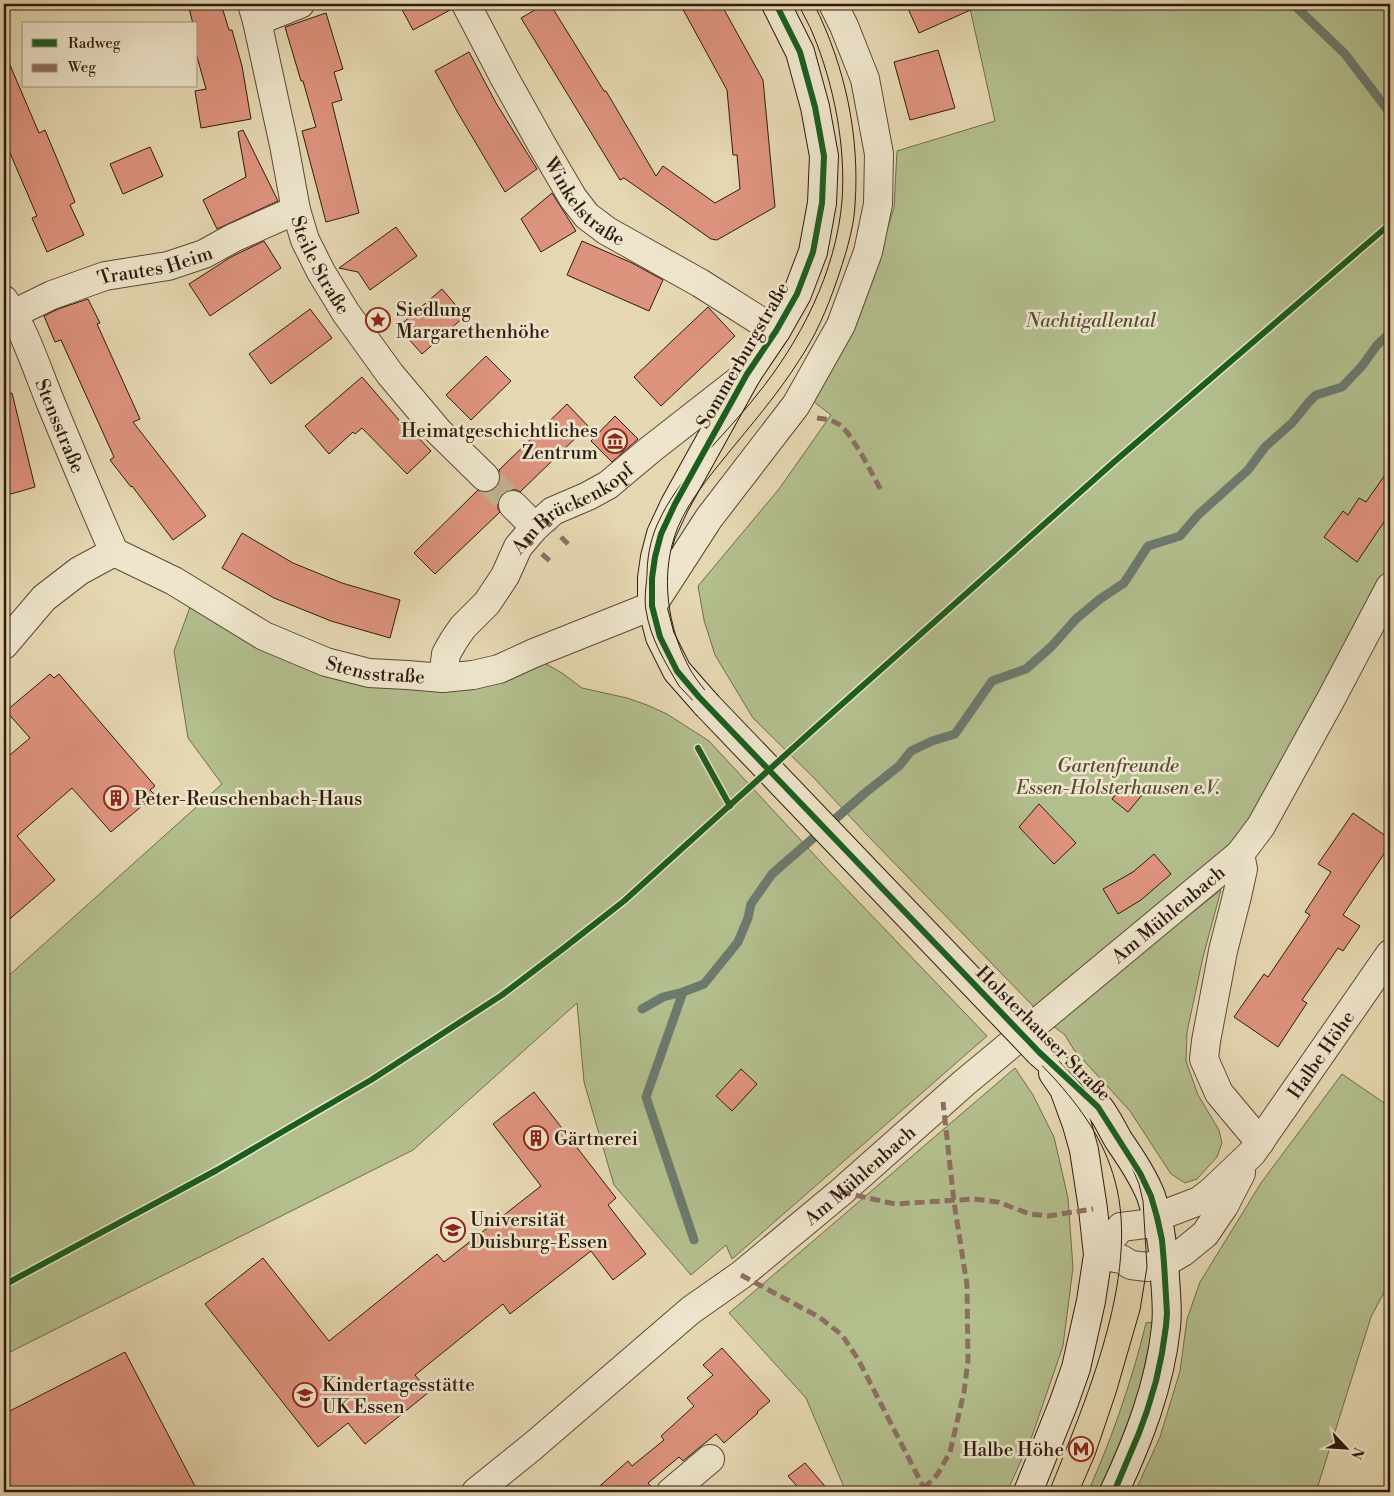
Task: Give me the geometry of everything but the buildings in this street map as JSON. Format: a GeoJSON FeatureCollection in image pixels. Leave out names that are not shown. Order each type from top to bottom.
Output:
{"type":"FeatureCollection","features":[{"type":"Feature","properties":{"kind":"street"},"geometry":{"type":"LineString","coordinates":[[255,12],[300,4]]}},
{"type":"Feature","properties":{"kind":"street","name":"Winkelstraße"},"geometry":{"type":"LineString","coordinates":[[466,4],[542,145],[573,198],[587,216],[606,231],[700,283],[776,331]]}},
{"type":"Feature","properties":{"kind":"street","name":"Sommerburgstraße"},"geometry":{"type":"LineString","coordinates":[[706,704],[678,671],[660,637],[652,606],[652,578],[661,534],[675,504],[747,374],[776,331],[797,294],[813,252],[822,203],[824,156],[816,107],[800,52],[776,4]]}},
{"type":"Feature","properties":{"kind":"street"},"geometry":{"type":"LineString","coordinates":[[652,606],[708,518],[796,405],[841,325],[868,252],[878,204],[878,154],[865,79],[834,4]]}},
{"type":"Feature","properties":{"kind":"street","name":"Steile Straße"},"geometry":{"type":"LineString","coordinates":[[255,12],[296,210],[305,240],[346,313],[390,374],[438,431],[485,477]]}},
{"type":"Feature","properties":{"kind":"street","name":"Trautes Heim"},"geometry":{"type":"LineString","coordinates":[[9,307],[105,276],[168,266],[204,254],[233,238],[296,210]]}},
{"type":"Feature","properties":{"kind":"street","name":"Stensstraße"},"geometry":{"type":"LineString","coordinates":[[9,307],[32,356],[114,552],[174,581],[264,636],[326,662],[369,673],[443,678],[473,675],[499,669],[652,606]]}},
{"type":"Feature","properties":{"kind":"street","name":"Am Brückenkopf"},"geometry":{"type":"LineString","coordinates":[[443,678],[446,654],[454,640],[492,597],[505,576],[518,547],[535,527],[553,512],[608,485],[747,374]]}},
{"type":"Feature","properties":{"kind":"street"},"geometry":{"type":"LineString","coordinates":[[675,504],[708,518]]}},
{"type":"Feature","properties":{"kind":"street"},"geometry":{"type":"LineString","coordinates":[[514,506],[535,527]]}},
{"type":"Feature","properties":{"kind":"street"},"geometry":{"type":"LineString","coordinates":[[4,645],[44,598],[78,570],[114,552]]}},
{"type":"Feature","properties":{"kind":"street","name":"Am Mühlenbach"},"geometry":{"type":"LineString","coordinates":[[476,1492],[533,1446],[691,1310],[741,1275],[834,1198],[950,1096],[1240,854],[1261,826],[1331,700],[1390,587]]}},
{"type":"Feature","properties":{"kind":"street","name":"Holsterhauser Straße"},"geometry":{"type":"LineString","coordinates":[[706,704],[1038,1052],[1098,1107],[1140,1173],[1151,1196],[1157,1217],[1164,1263],[1166,1326],[1156,1381],[1139,1433],[1114,1492]]}},
{"type":"Feature","properties":{"kind":"street","name":"Am Mühlenbach"},"geometry":{"type":"LineString","coordinates":[[1240,854],[1243,869],[1223,951],[1204,1059],[1219,1093],[1256,1147]]}},
{"type":"Feature","properties":{"kind":"street","name":"Halbe Höhe"},"geometry":{"type":"LineString","coordinates":[[1098,1255],[1121,1258],[1132,1265],[1147,1267],[1164,1263],[1183,1252],[1205,1234],[1224,1206],[1256,1147],[1390,954]]}},
{"type":"Feature","properties":{"kind":"street","name":"Holsterhauser Straße"},"geometry":{"type":"LineString","coordinates":[[1028,1492],[1054,1430],[1076,1368],[1091,1301],[1098,1255],[1084,1150],[1077,1125],[1064,1089],[1038,1052]]}},
{"type":"Feature","properties":{"kind":"street","name":"Halbe Höhe"},"geometry":{"type":"LineString","coordinates":[[1098,1255],[1121,1227],[1145,1224],[1205,1196],[1256,1147]]}},
{"type":"Feature","properties":{"kind":"street"},"geometry":{"type":"LineString","coordinates":[[671,1492],[710,1459]]}},
{"type":"Feature","properties":{"kind":"green space","name":"Nachtigallental"},"geometry":{"type":"Polygon","coordinates":[[[969,4],[1390,4],[1390,565],[1339,666],[1253,820],[1215,860],[1035,1008],[814,778],[753,718],[715,655],[704,620],[698,586],[779,489],[831,415],[809,398],[865,299],[894,208],[897,151],[995,121],[969,4]]]}},
{"type":"Feature","properties":{"kind":"green space"},"geometry":{"type":"Polygon","coordinates":[[[193,599],[370,677],[534,657],[562,673],[582,688],[627,698],[667,714],[709,741],[832,874],[987,1036],[732,1259],[726,1245],[691,1275],[614,1185],[584,1082],[577,1003],[413,1150],[4,1355],[4,977],[6,978],[222,784],[188,738],[174,651],[193,599]]]}},
{"type":"Feature","properties":{"kind":"green space"},"geometry":{"type":"Polygon","coordinates":[[[1221,890],[1203,957],[1187,1032],[1186,1061],[1198,1095],[1219,1130],[1222,1143],[1217,1157],[1197,1179],[1185,1183],[1171,1174],[1130,1111],[1074,1050],[1065,1035],[1049,1023],[1221,890]]]}},
{"type":"Feature","properties":{"kind":"green space"},"geometry":{"type":"Polygon","coordinates":[[[1015,1068],[1033,1095],[1054,1137],[1068,1198],[1073,1268],[1063,1346],[1032,1436],[1007,1492],[846,1492],[806,1398],[729,1313],[1015,1068]]]}},
{"type":"Feature","properties":{"kind":"green space"},"geometry":{"type":"Polygon","coordinates":[[[1342,1074],[1390,1107],[1390,1281],[1371,1317],[1316,1492],[1175,1492],[1173,1490],[1171,1492],[1135,1492],[1160,1437],[1180,1371],[1187,1319],[1200,1282],[1261,1183],[1342,1074]]]}},
{"type":"Feature","properties":{"kind":"green space"},"geometry":{"type":"Polygon","coordinates":[[[1154,1322],[1137,1401],[1113,1463],[1099,1492],[1088,1492],[1121,1409],[1146,1323],[1154,1322]]]}},
{"type":"Feature","properties":{"kind":"waterway"},"geometry":{"type":"LineString","coordinates":[[1293,4],[1345,54],[1390,113]]}},
{"type":"Feature","properties":{"kind":"waterway"},"geometry":{"type":"LineString","coordinates":[[642,1009],[663,997],[704,984],[738,942],[748,918],[751,904],[772,874],[899,766],[911,751],[932,741],[955,734],[992,681],[1026,669],[1051,647],[1076,619],[1100,599],[1124,583],[1148,546],[1180,536],[1198,515],[1248,470],[1265,447],[1292,423],[1316,395],[1342,387],[1362,366],[1377,345],[1390,333]]}},
{"type":"Feature","properties":{"kind":"waterway"},"geometry":{"type":"LineString","coordinates":[[683,992],[646,1097],[694,1240]]}},
{"type":"Feature","properties":{"kind":"tunnel"},"geometry":{"type":"LineString","coordinates":[[485,477],[513,505]]}},
{"type":"Feature","properties":{"kind":"tram line"},"geometry":{"type":"LineString","coordinates":[[798,4],[813,34],[827,74],[840,137],[843,180],[842,201],[832,254],[824,280],[813,305],[787,353],[743,412],[689,473],[666,507],[657,525],[649,550],[645,593],[646,610],[651,630],[663,659],[679,686],[1053,1077],[1082,1113],[1105,1152],[1115,1181],[1121,1218],[1121,1257],[1115,1298],[1092,1380],[1049,1492]]}},
{"type":"Feature","properties":{"kind":"tram line"},"geometry":{"type":"LineString","coordinates":[[814,4],[834,52],[848,101],[855,153],[856,179],[851,234],[829,302],[806,350],[792,372],[693,499],[682,517],[672,545],[667,581],[671,619],[676,637],[691,671],[712,699],[1080,1083],[1098,1107],[1125,1151],[1139,1184],[1143,1201],[1147,1267],[1140,1310],[1116,1393],[1095,1455],[1079,1492]]}},
{"type":"Feature","properties":{"kind":"marked path"},"geometry":{"type":"LineString","coordinates":[[817,418],[835,422],[845,430],[862,455],[881,490]]}},
{"type":"Feature","properties":{"kind":"marked path"},"geometry":{"type":"LineString","coordinates":[[544,519],[555,530]]}},
{"type":"Feature","properties":{"kind":"marked path"},"geometry":{"type":"LineString","coordinates":[[561,537],[568,544]]}},
{"type":"Feature","properties":{"kind":"marked path"},"geometry":{"type":"LineString","coordinates":[[525,538],[536,548]]}},
{"type":"Feature","properties":{"kind":"marked path"},"geometry":{"type":"LineString","coordinates":[[542,554],[550,561]]}},
{"type":"Feature","properties":{"kind":"marked path"},"geometry":{"type":"LineString","coordinates":[[924,1488],[937,1475],[950,1452],[964,1392],[968,1361],[967,1285],[954,1202],[943,1102]]}},
{"type":"Feature","properties":{"kind":"marked path"},"geometry":{"type":"LineString","coordinates":[[841,1192],[895,1204],[974,1199],[998,1202],[1030,1214],[1048,1216],[1093,1209]]}},
{"type":"Feature","properties":{"kind":"marked path"},"geometry":{"type":"LineString","coordinates":[[741,1275],[819,1317],[842,1335],[858,1359],[926,1492]]}},
{"type":"Feature","properties":{"kind":"cycle path"},"geometry":{"type":"LineString","coordinates":[[776,4],[800,52],[815,107],[824,156],[822,203],[813,252],[797,294],[776,331],[747,374],[675,504],[661,534],[652,578],[652,606],[660,637],[677,671],[699,697],[1039,1052],[1098,1107],[1140,1173],[1151,1196],[1162,1240],[1167,1313],[1166,1326],[1156,1381],[1147,1411],[1114,1492]]}},
{"type":"Feature","properties":{"kind":"cycle path"},"geometry":{"type":"LineString","coordinates":[[4,1285],[217,1170],[371,1080],[502,995],[564,948],[624,901],[1114,462],[1390,224]]}},
{"type":"Feature","properties":{"kind":"cycle path"},"geometry":{"type":"LineString","coordinates":[[698,748],[730,806]]}},
{"type":"Feature","properties":{"kind":"place","name":"Siedlung Margarethenhöhe"},"geometry":{"type":"Point","coordinates":[378,320]}},
{"type":"Feature","properties":{"kind":"place","name":"Heimatgeschichtliches Zentrum"},"geometry":{"type":"Point","coordinates":[615,441]}},
{"type":"Feature","properties":{"kind":"place","name":"Peter-Reuschenbach-Haus"},"geometry":{"type":"Point","coordinates":[116,798]}},
{"type":"Feature","properties":{"kind":"place","name":"Gärtnerei"},"geometry":{"type":"Point","coordinates":[536,1138]}},
{"type":"Feature","properties":{"kind":"place","name":"Universität Duisburg-Essen"},"geometry":{"type":"Point","coordinates":[453,1230]}},
{"type":"Feature","properties":{"kind":"place","name":"Kindertagesstätte UK Essen"},"geometry":{"type":"Point","coordinates":[305,1395]}},
{"type":"Feature","properties":{"kind":"place","name":"Halbe Höhe"},"geometry":{"type":"Point","coordinates":[1081,1449]}},
{"type":"Feature","properties":{"kind":"park label","name":"Gartenfreunde Essen-Holsterhausen e.V."},"geometry":{"type":"Point","coordinates":[1118,776]}}]}
